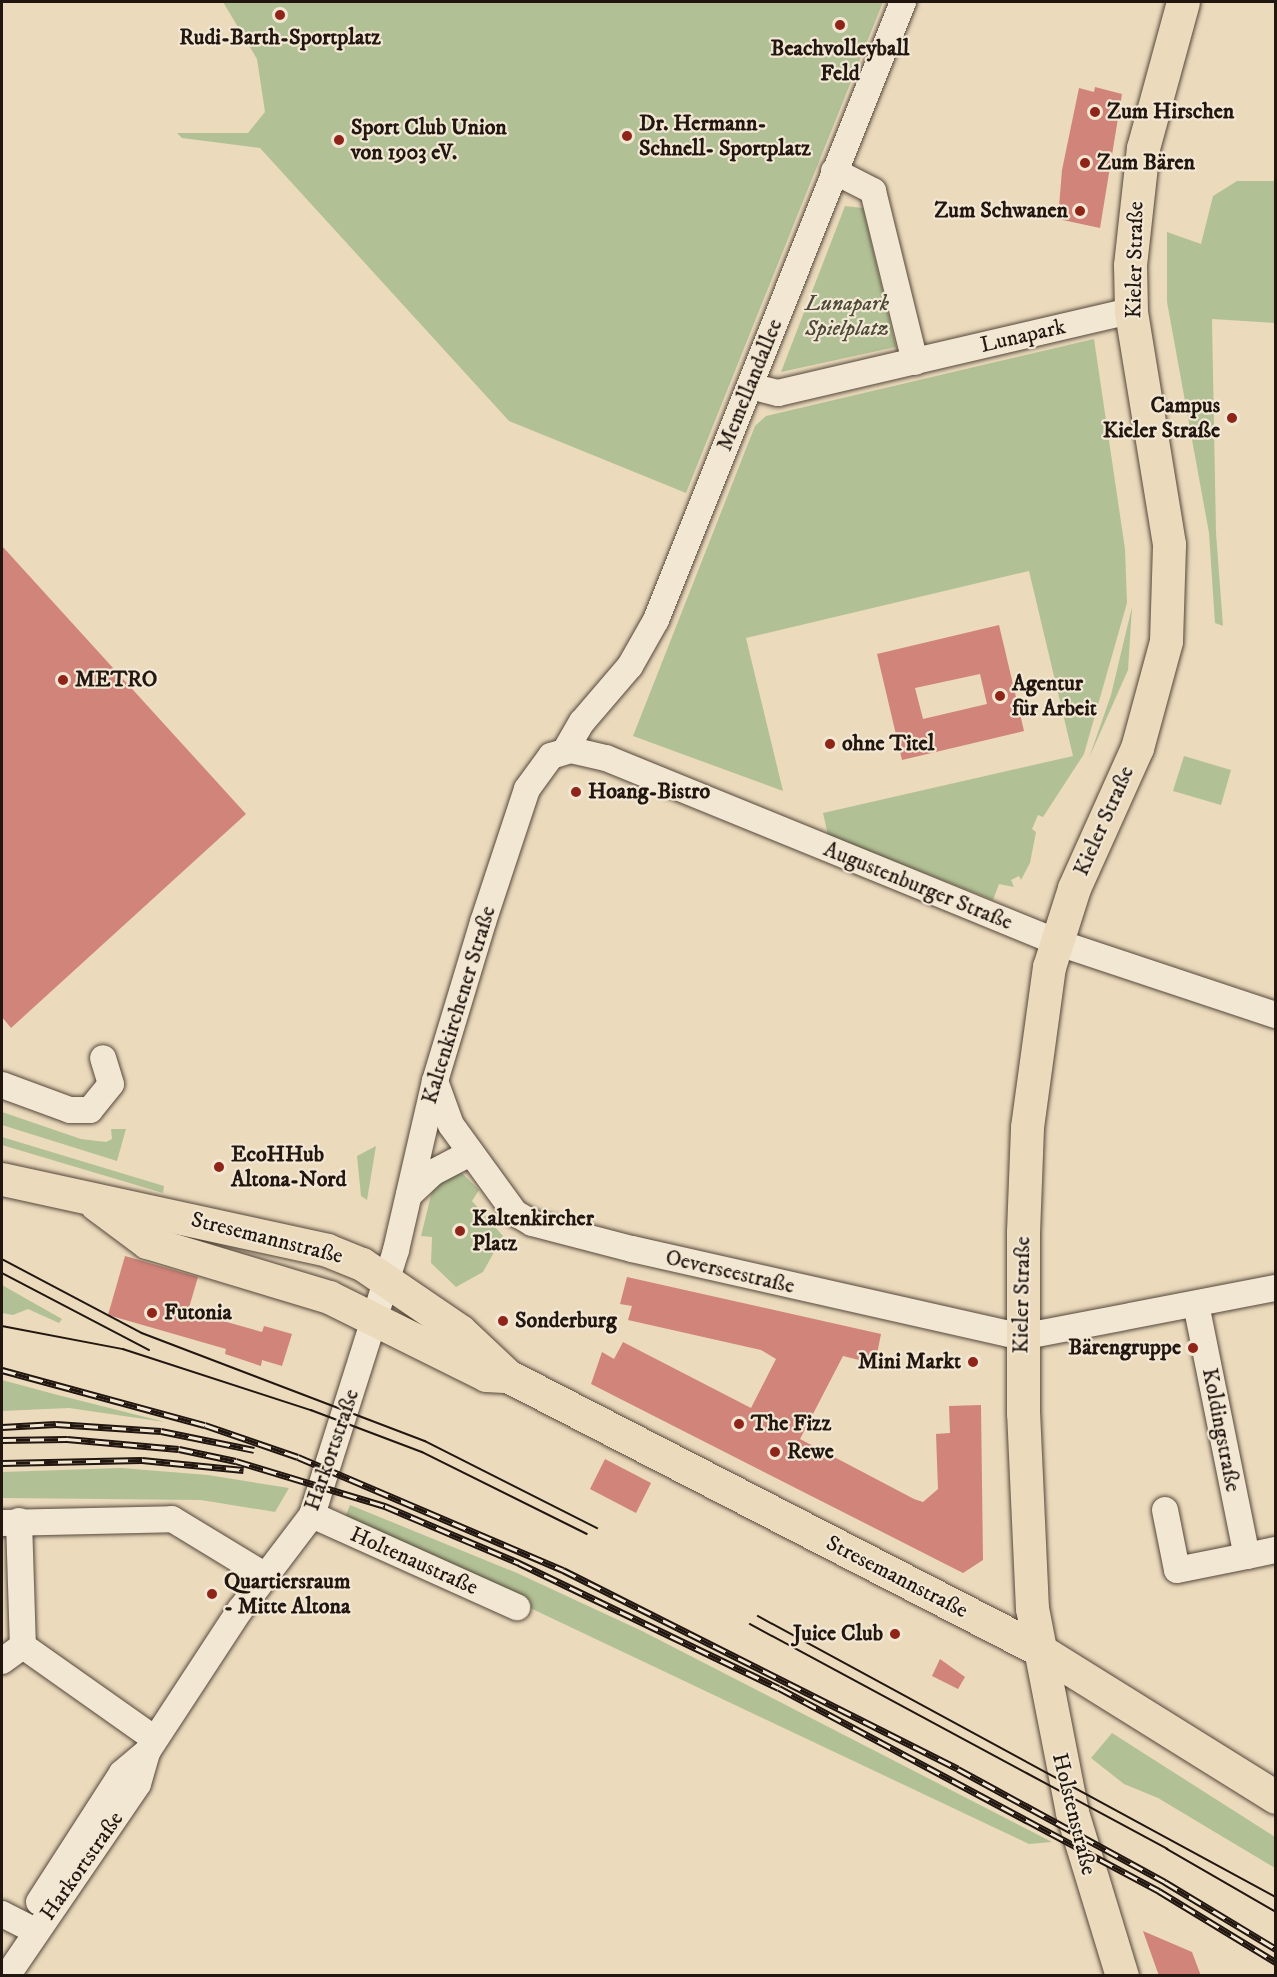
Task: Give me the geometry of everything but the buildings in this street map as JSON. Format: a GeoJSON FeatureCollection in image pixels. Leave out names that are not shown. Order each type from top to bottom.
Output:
{"type":"FeatureCollection","features":[{"type":"Feature","properties":{"kind":"main road","name":"Kieler Straße"},"geometry":{"type":"LineString","coordinates":[[1038,1649],[1029,1581],[1021,1337],[1026,1127],[1037,1029],[1056,942],[1081,871],[1137,748],[1166,641],[1169,544],[1131,311],[1136,191],[1183,2]]}},
{"type":"Feature","properties":{"kind":"main road","name":"Stresemannstraße"},"geometry":{"type":"LineString","coordinates":[[2,1179],[95,1202],[156,1211],[327,1250],[388,1278],[494,1358],[508,1376]]}},
{"type":"Feature","properties":{"kind":"main road","name":"Stresemannstraße"},"geometry":{"type":"LineString","coordinates":[[95,1202],[147,1242],[330,1297],[375,1317],[486,1375],[508,1376],[1038,1649],[1275,1797]]}},
{"type":"Feature","properties":{"kind":"main road","name":"Holstenstraße"},"geometry":{"type":"LineString","coordinates":[[1038,1649],[1072,1812],[1122,1976]]}},
{"type":"Feature","properties":{"kind":"street","name":"Memellandallee"},"geometry":{"type":"LineString","coordinates":[[565,751],[582,722],[630,666],[656,620],[903,2]]}},
{"type":"Feature","properties":{"kind":"street"},"geometry":{"type":"LineString","coordinates":[[834,171],[873,191],[915,362]]}},
{"type":"Feature","properties":{"kind":"street","name":"Lunapark"},"geometry":{"type":"LineString","coordinates":[[750,386],[778,393],[1131,311]]}},
{"type":"Feature","properties":{"kind":"street","name":"Augustenburger Straße"},"geometry":{"type":"LineString","coordinates":[[565,751],[619,763],[1056,942],[1275,1015]]}},
{"type":"Feature","properties":{"kind":"street","name":"Kaltenkirchener Straße"},"geometry":{"type":"LineString","coordinates":[[388,1278],[435,1081],[524,796],[538,768],[565,751]]}},
{"type":"Feature","properties":{"kind":"street"},"geometry":{"type":"LineString","coordinates":[[2,1085],[59,1107],[90,1110],[111,1084],[103,1058]]}},
{"type":"Feature","properties":{"kind":"street","name":"Oeverseestraße"},"geometry":{"type":"LineString","coordinates":[[435,1081],[444,1111],[470,1154],[515,1213],[532,1223],[1021,1337]]}},
{"type":"Feature","properties":{"kind":"street"},"geometry":{"type":"LineString","coordinates":[[409,1195],[434,1172],[470,1154]]}},
{"type":"Feature","properties":{"kind":"street","name":"Harkortstraße"},"geometry":{"type":"LineString","coordinates":[[2,1954],[20,1922],[122,1773],[151,1745],[264,1575],[312,1515],[388,1278]]}},
{"type":"Feature","properties":{"kind":"street"},"geometry":{"type":"LineString","coordinates":[[1021,1337],[1196,1304],[1274,1296]]}},
{"type":"Feature","properties":{"kind":"street","name":"Koldingstraße"},"geometry":{"type":"LineString","coordinates":[[1196,1304],[1247,1556]]}},
{"type":"Feature","properties":{"kind":"street"},"geometry":{"type":"LineString","coordinates":[[1164,1510],[1177,1570],[1275,1550]]}},
{"type":"Feature","properties":{"kind":"street","name":"Holtenaustraße"},"geometry":{"type":"LineString","coordinates":[[312,1515],[517,1607]]}},
{"type":"Feature","properties":{"kind":"street"},"geometry":{"type":"LineString","coordinates":[[151,1745],[23,1646],[10,1522],[172,1519],[264,1575]]}},
{"type":"Feature","properties":{"kind":"street"},"geometry":{"type":"LineString","coordinates":[[2,1661],[23,1646]]}},
{"type":"Feature","properties":{"kind":"street","name":"Harkortstraße"},"geometry":{"type":"LineString","coordinates":[[7,1976],[20,1922]]}},
{"type":"Feature","properties":{"kind":"green space","name":"Dr. Hermann- Schnell- Sportplatz"},"geometry":{"type":"Polygon","coordinates":[[[223,2],[883,2],[686,493],[509,421],[260,148],[182,138],[177,133],[248,133],[265,112],[257,59],[223,2]]]}},
{"type":"Feature","properties":{"kind":"green space"},"geometry":{"type":"Polygon","coordinates":[[[1237,181],[1275,181],[1276,323],[1212,319],[1216,533],[1223,626],[1215,623],[1209,533],[1167,302],[1167,232],[1201,244],[1213,196],[1237,181]]]}},
{"type":"Feature","properties":{"kind":"green space","name":"Lunapark Spielplatz"},"geometry":{"type":"Polygon","coordinates":[[[845,206],[863,208],[896,347],[781,372],[845,206]]]}},
{"type":"Feature","properties":{"kind":"green space"},"geometry":{"type":"Polygon","coordinates":[[[1094,339],[1125,549],[1127,603],[1084,754],[1043,817],[1038,815],[1032,829],[1036,832],[1030,863],[1021,880],[1019,876],[1011,880],[1014,887],[999,884],[993,900],[828,835],[823,813],[1073,756],[1029,571],[746,638],[783,791],[633,736],[755,426],[766,416],[1094,339]]]}},
{"type":"Feature","properties":{"kind":"green space"},"geometry":{"type":"Polygon","coordinates":[[[1132,607],[1128,670],[1089,758],[1111,695],[1132,607]]]}},
{"type":"Feature","properties":{"kind":"green space"},"geometry":{"type":"Polygon","coordinates":[[[1184,756],[1231,770],[1221,805],[1173,791],[1184,756]]]}},
{"type":"Feature","properties":{"kind":"green space"},"geometry":{"type":"Polygon","coordinates":[[[2,1112],[81,1139],[106,1142],[112,1139],[111,1129],[126,1129],[117,1161],[2,1125],[2,1112]]]}},
{"type":"Feature","properties":{"kind":"green space"},"geometry":{"type":"Polygon","coordinates":[[[2,1137],[164,1186],[163,1193],[2,1145],[2,1137]]]}},
{"type":"Feature","properties":{"kind":"green space"},"geometry":{"type":"Polygon","coordinates":[[[376,1146],[367,1200],[361,1196],[357,1156],[376,1146]]]}},
{"type":"Feature","properties":{"kind":"green space"},"geometry":{"type":"Polygon","coordinates":[[[461,1172],[479,1190],[472,1201],[503,1236],[483,1272],[456,1287],[431,1263],[432,1237],[421,1236],[433,1187],[461,1172]]]}},
{"type":"Feature","properties":{"kind":"green space"},"geometry":{"type":"Polygon","coordinates":[[[2,1285],[62,1319],[59,1323],[28,1309],[13,1315],[2,1313],[2,1285]]]}},
{"type":"Feature","properties":{"kind":"green space"},"geometry":{"type":"Polygon","coordinates":[[[2,1380],[165,1422],[69,1408],[2,1411],[2,1380]]]}},
{"type":"Feature","properties":{"kind":"green space"},"geometry":{"type":"Polygon","coordinates":[[[121,1468],[208,1475],[289,1488],[275,1512],[201,1500],[2,1498],[2,1472],[121,1468]]]}},
{"type":"Feature","properties":{"kind":"green space"},"geometry":{"type":"Polygon","coordinates":[[[350,1505],[517,1573],[642,1631],[1052,1842],[1029,1844],[344,1520],[350,1505]]]}},
{"type":"Feature","properties":{"kind":"green space"},"geometry":{"type":"Polygon","coordinates":[[[1112,1733],[1275,1837],[1275,1868],[1158,1798],[1124,1784],[1091,1758],[1112,1733]]]}},
{"type":"Feature","properties":{"kind":"tram line"},"geometry":{"type":"LineString","coordinates":[[2,1259],[142,1333],[425,1441],[597,1528]]}},
{"type":"Feature","properties":{"kind":"tram line"},"geometry":{"type":"LineString","coordinates":[[2,1273],[149,1350]]}},
{"type":"Feature","properties":{"kind":"tram line"},"geometry":{"type":"LineString","coordinates":[[2,1326],[123,1349],[311,1410],[422,1452],[587,1534]]}},
{"type":"Feature","properties":{"kind":"tram line"},"geometry":{"type":"LineString","coordinates":[[758,1616],[1276,1897]]}},
{"type":"Feature","properties":{"kind":"tram line"},"geometry":{"type":"LineString","coordinates":[[750,1624],[1167,1849],[1276,1912]]}},
{"type":"Feature","properties":{"kind":"railway"},"geometry":{"type":"LineString","coordinates":[[2,1370],[205,1425],[298,1457],[563,1570],[958,1769],[1165,1882],[1276,1949]]}},
{"type":"Feature","properties":{"kind":"railway"},"geometry":{"type":"LineString","coordinates":[[2,1427],[56,1424],[161,1431],[254,1450]]}},
{"type":"Feature","properties":{"kind":"railway"},"geometry":{"type":"LineString","coordinates":[[2,1440],[67,1439],[179,1449],[236,1461],[385,1506],[519,1563],[779,1688],[1159,1891],[1276,1962]]}},
{"type":"Feature","properties":{"kind":"railway"},"geometry":{"type":"LineString","coordinates":[[2,1463],[142,1460],[244,1470]]}},
{"type":"Feature","properties":{"kind":"place","name":"Rudi-Barth-Sportplatz"},"geometry":{"type":"Point","coordinates":[280,15]}},
{"type":"Feature","properties":{"kind":"place","name":"Beachvolleyball Feld"},"geometry":{"type":"Point","coordinates":[840,25]}},
{"type":"Feature","properties":{"kind":"place","name":"Zum Hirschen"},"geometry":{"type":"Point","coordinates":[1095,112]}},
{"type":"Feature","properties":{"kind":"place","name":"Dr. Hermann- Schnell- Sportplatz"},"geometry":{"type":"Point","coordinates":[627,136]}},
{"type":"Feature","properties":{"kind":"place","name":"Sport Club Union von 1903 eV."},"geometry":{"type":"Point","coordinates":[339,140]}},
{"type":"Feature","properties":{"kind":"place","name":"Zum Bären"},"geometry":{"type":"Point","coordinates":[1085,163]}},
{"type":"Feature","properties":{"kind":"place","name":"Zum Schwanen"},"geometry":{"type":"Point","coordinates":[1080,211]}},
{"type":"Feature","properties":{"kind":"place","name":"Campus Kieler Straße"},"geometry":{"type":"Point","coordinates":[1232,418]}},
{"type":"Feature","properties":{"kind":"place","name":"METRO"},"geometry":{"type":"Point","coordinates":[63,680]}},
{"type":"Feature","properties":{"kind":"place","name":"Agentur für Arbeit"},"geometry":{"type":"Point","coordinates":[1000,696]}},
{"type":"Feature","properties":{"kind":"place","name":"ohne Titel"},"geometry":{"type":"Point","coordinates":[830,744]}},
{"type":"Feature","properties":{"kind":"place","name":"Hoang-Bistro"},"geometry":{"type":"Point","coordinates":[576,792]}},
{"type":"Feature","properties":{"kind":"place","name":"EcoHHub Altona-Nord"},"geometry":{"type":"Point","coordinates":[219,1167]}},
{"type":"Feature","properties":{"kind":"place","name":"Kaltenkircher Platz"},"geometry":{"type":"Point","coordinates":[460,1231]}},
{"type":"Feature","properties":{"kind":"place","name":"Futonia"},"geometry":{"type":"Point","coordinates":[152,1313]}},
{"type":"Feature","properties":{"kind":"place","name":"Sonderburg"},"geometry":{"type":"Point","coordinates":[503,1321]}},
{"type":"Feature","properties":{"kind":"place","name":"Bärengruppe"},"geometry":{"type":"Point","coordinates":[1193,1348]}},
{"type":"Feature","properties":{"kind":"place","name":"Mini Markt"},"geometry":{"type":"Point","coordinates":[973,1362]}},
{"type":"Feature","properties":{"kind":"place","name":"The Fizz"},"geometry":{"type":"Point","coordinates":[739,1424]}},
{"type":"Feature","properties":{"kind":"place","name":"Rewe"},"geometry":{"type":"Point","coordinates":[775,1452]}},
{"type":"Feature","properties":{"kind":"place","name":"Quartiersraum - Mitte Altona"},"geometry":{"type":"Point","coordinates":[212,1594]}},
{"type":"Feature","properties":{"kind":"place","name":"Juice Club"},"geometry":{"type":"Point","coordinates":[895,1634]}}]}
